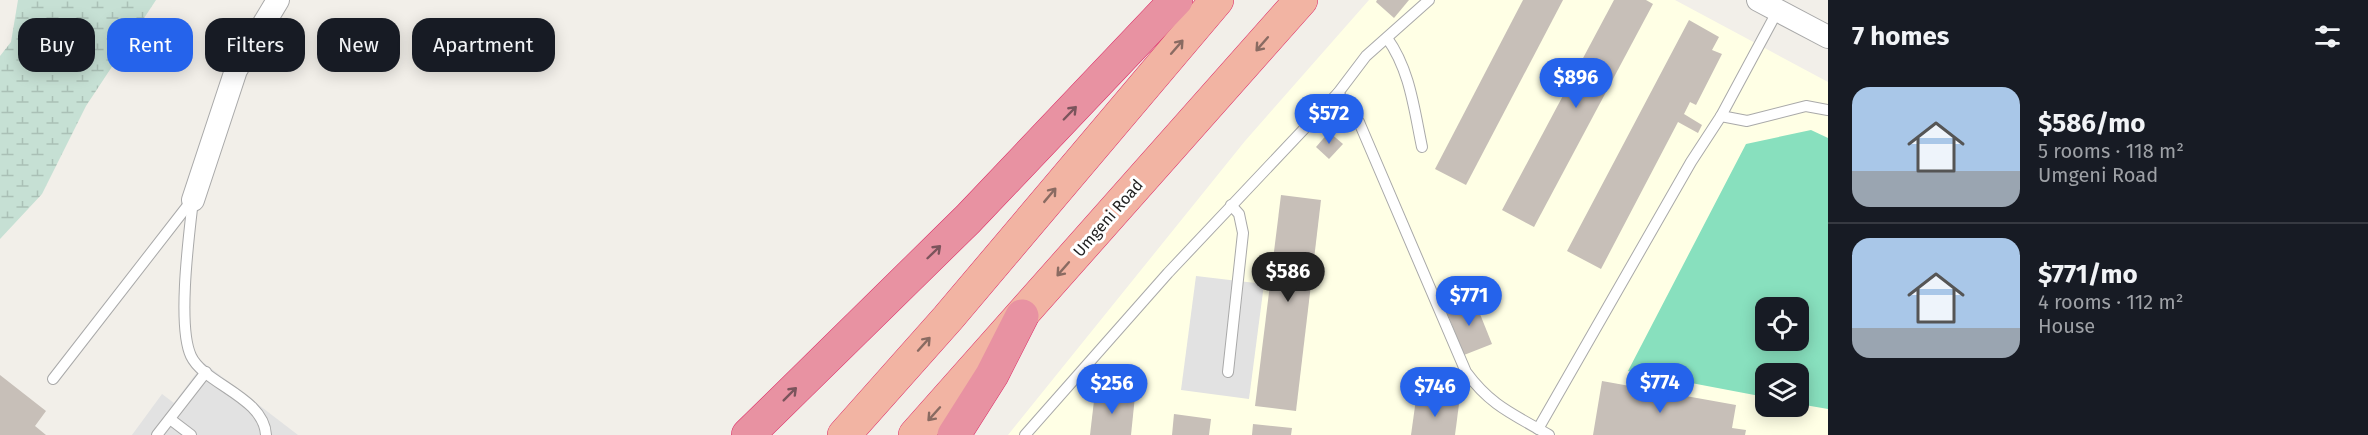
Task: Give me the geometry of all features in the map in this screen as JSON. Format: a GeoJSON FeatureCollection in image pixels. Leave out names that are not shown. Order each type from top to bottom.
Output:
{"type":"FeatureCollection","features":[{"type":"Feature","properties":{"kind":"highway"},"geometry":{"type":"LineString","coordinates":[[748,435],[968,219],[1176,0]]}},
{"type":"Feature","properties":{"kind":"highway"},"geometry":{"type":"LineString","coordinates":[[844,435],[948,318],[1217,0]]}},
{"type":"Feature","properties":{"kind":"highway","name":"Umgeni Road"},"geometry":{"type":"LineString","coordinates":[[915,435],[1301,0]]}},
{"type":"Feature","properties":{"kind":"highway"},"geometry":{"type":"LineString","coordinates":[[954,435],[992,375],[1022,316]]}},
{"type":"Feature","properties":{"kind":"street"},"geometry":{"type":"LineString","coordinates":[[193,200],[236,70],[279,0]]}},
{"type":"Feature","properties":{"kind":"street"},"geometry":{"type":"LineString","coordinates":[[1758,0],[1828,37]]}},
{"type":"Feature","properties":{"kind":"lane"},"geometry":{"type":"LineString","coordinates":[[1025,435],[1168,273],[1338,93],[1366,56],[1429,0]]}},
{"type":"Feature","properties":{"kind":"lane"},"geometry":{"type":"LineString","coordinates":[[1538,429],[1690,162],[1721,116],[1778,10]]}},
{"type":"Feature","properties":{"kind":"lane"},"geometry":{"type":"LineString","coordinates":[[1387,38],[1403,67],[1422,147]]}},
{"type":"Feature","properties":{"kind":"lane"},"geometry":{"type":"LineString","coordinates":[[1338,93],[1359,122],[1466,372],[1482,393],[1496,405],[1549,435]]}},
{"type":"Feature","properties":{"kind":"lane"},"geometry":{"type":"LineString","coordinates":[[1721,116],[1747,121],[1806,106],[1828,110]]}},
{"type":"Feature","properties":{"kind":"lane"},"geometry":{"type":"LineString","coordinates":[[193,200],[186,288],[186,336],[192,359],[259,415],[266,435]]}},
{"type":"Feature","properties":{"kind":"lane"},"geometry":{"type":"LineString","coordinates":[[53,379],[193,200]]}},
{"type":"Feature","properties":{"kind":"lane"},"geometry":{"type":"LineString","coordinates":[[1228,372],[1242,260],[1243,233],[1239,214],[1231,205]]}},
{"type":"Feature","properties":{"kind":"lane"},"geometry":{"type":"LineString","coordinates":[[157,435],[206,372]]}},
{"type":"Feature","properties":{"kind":"lane"},"geometry":{"type":"LineString","coordinates":[[170,419],[191,435]]}},
{"type":"Feature","properties":{"kind":"shaded area"},"geometry":{"type":"Polygon","coordinates":[[[1369,0],[1675,0],[1828,82],[1828,435],[1008,435],[1245,141],[1369,0]]]}},
{"type":"Feature","properties":{"kind":"shaded area"},"geometry":{"type":"Polygon","coordinates":[[[1196,276],[1264,284],[1249,399],[1181,390],[1196,276]]]}},
{"type":"Feature","properties":{"kind":"shaded area"},"geometry":{"type":"Polygon","coordinates":[[[204,363],[298,435],[132,435],[162,394],[174,403],[204,363]]]}},
{"type":"Feature","properties":{"kind":"green space"},"geometry":{"type":"Polygon","coordinates":[[[18,0],[156,0],[144,18],[107,18],[108,72],[86,106],[42,194],[0,239],[0,56],[11,42],[18,0]]]}},
{"type":"Feature","properties":{"kind":"green space"},"geometry":{"type":"Polygon","coordinates":[[[1811,130],[1828,138],[1828,409],[1809,406],[1809,363],[1755,363],[1755,395],[1628,371],[1746,144],[1811,130]]]}},
{"type":"Feature","properties":{"kind":"building"},"geometry":{"type":"Polygon","coordinates":[[[1377,0],[1409,0],[1394,18],[1376,2],[1377,0]]]}},
{"type":"Feature","properties":{"kind":"building"},"geometry":{"type":"Polygon","coordinates":[[[1523,0],[1563,0],[1466,185],[1435,169],[1523,0]]]}},
{"type":"Feature","properties":{"kind":"building"},"geometry":{"type":"Polygon","coordinates":[[[1614,0],[1646,0],[1653,4],[1534,227],[1502,210],[1614,0]]]}},
{"type":"Feature","properties":{"kind":"building"},"geometry":{"type":"Polygon","coordinates":[[[1689,20],[1719,37],[1712,50],[1722,54],[1696,105],[1690,102],[1684,114],[1702,125],[1698,133],[1678,122],[1601,269],[1567,251],[1689,20]]]}},
{"type":"Feature","properties":{"kind":"building"},"geometry":{"type":"Polygon","coordinates":[[[1329,132],[1343,144],[1329,159],[1316,147],[1329,132]]]}},
{"type":"Feature","properties":{"kind":"building"},"geometry":{"type":"Polygon","coordinates":[[[1281,195],[1321,200],[1296,411],[1255,406],[1281,195]]]}},
{"type":"Feature","properties":{"kind":"building"},"geometry":{"type":"Polygon","coordinates":[[[1474,299],[1492,344],[1464,355],[1446,310],[1474,299]]]}},
{"type":"Feature","properties":{"kind":"building"},"geometry":{"type":"Polygon","coordinates":[[[0,375],[46,411],[35,426],[46,435],[0,435],[0,375]]]}},
{"type":"Feature","properties":{"kind":"building"},"geometry":{"type":"Polygon","coordinates":[[[1602,381],[1736,405],[1732,428],[1746,430],[1745,435],[1593,435],[1602,381]]]}},
{"type":"Feature","properties":{"kind":"building"},"geometry":{"type":"Polygon","coordinates":[[[1095,392],[1135,396],[1131,435],[1090,435],[1095,392]]]}},
{"type":"Feature","properties":{"kind":"building"},"geometry":{"type":"Polygon","coordinates":[[[1416,399],[1459,404],[1455,435],[1411,435],[1416,399]]]}},
{"type":"Feature","properties":{"kind":"building"},"geometry":{"type":"Polygon","coordinates":[[[1174,414],[1211,419],[1209,435],[1172,435],[1174,414]]]}},
{"type":"Feature","properties":{"kind":"building"},"geometry":{"type":"Polygon","coordinates":[[[1253,424],[1292,428],[1291,435],[1252,435],[1253,424]]]}}]}
